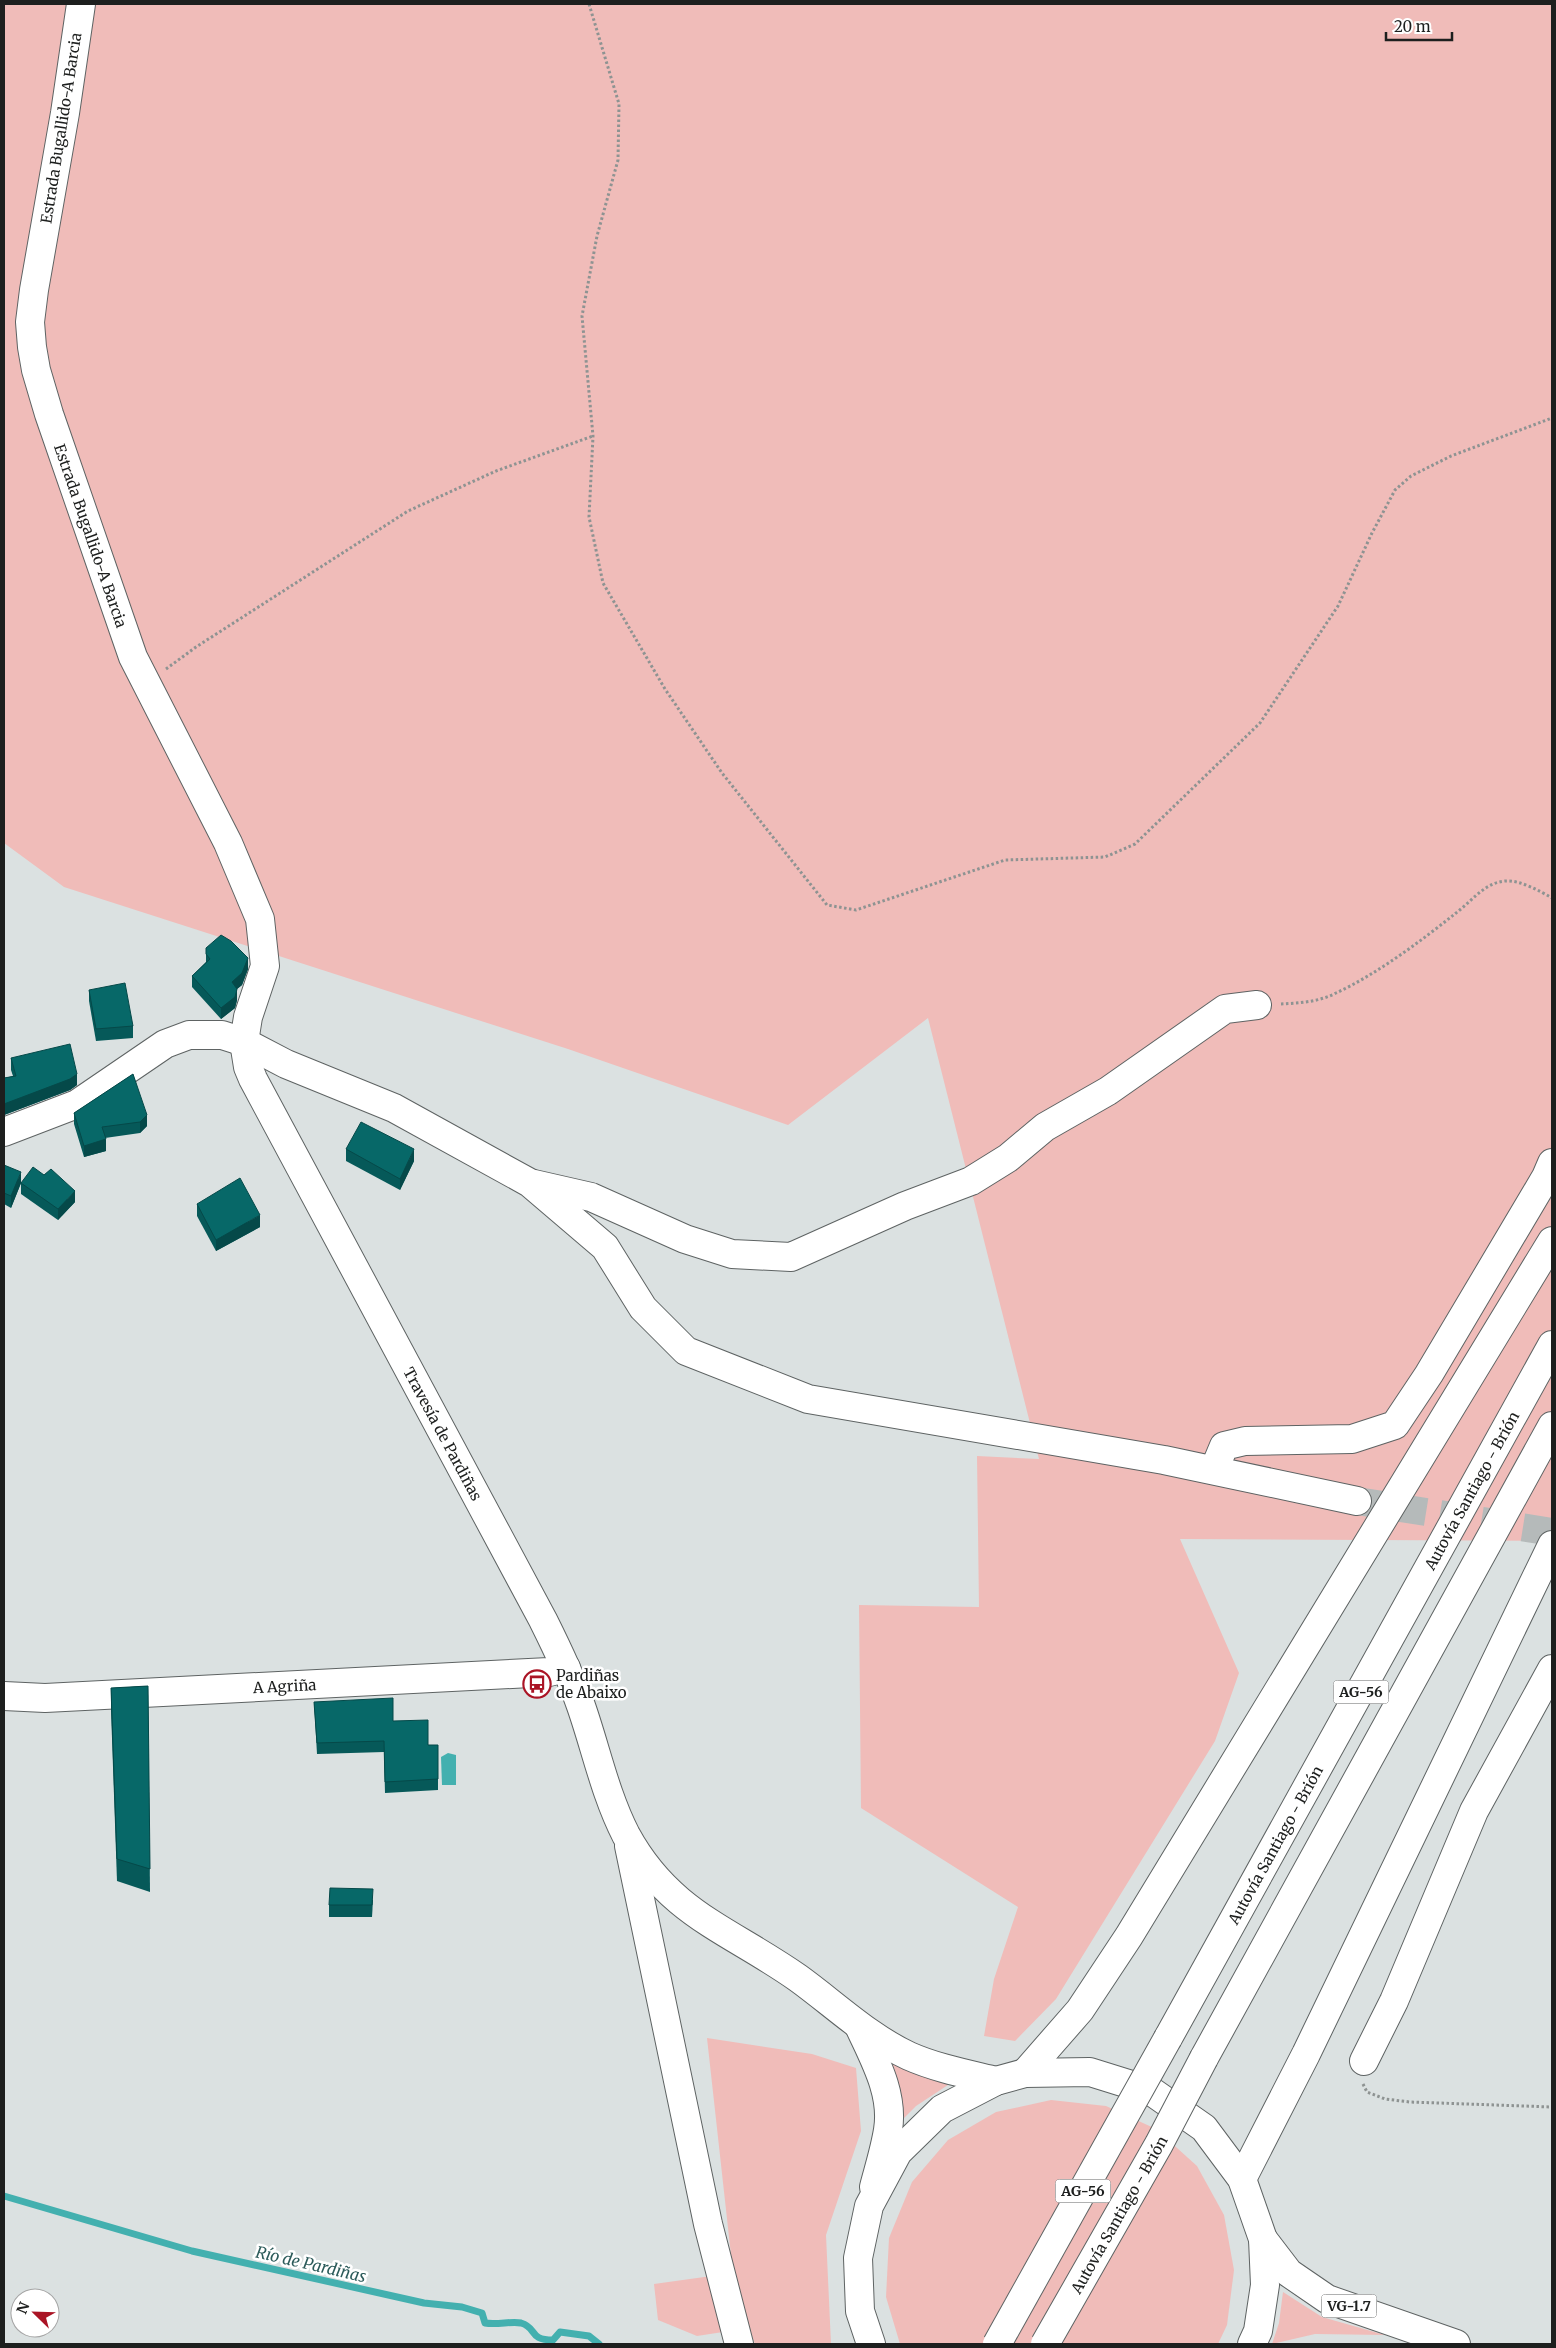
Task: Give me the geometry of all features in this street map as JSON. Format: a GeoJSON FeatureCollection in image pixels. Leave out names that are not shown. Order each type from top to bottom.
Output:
{"type":"FeatureCollection","features":[{"type":"Feature","properties":{"kind":"main road","name":"Estrada Bugallido-A Barcia"},"geometry":{"type":"LineString","coordinates":[[81,4],[65,113],[34,290],[30,322],[32,347],[49,414],[130,647],[145,684],[228,842],[260,920],[264,966],[248,1017],[244,1042]]}},
{"type":"Feature","properties":{"kind":"main road"},"geometry":{"type":"LineString","coordinates":[[530,1183],[591,1197],[685,1239],[732,1254],[791,1257],[905,1206],[971,1181],[1008,1158],[1045,1127],[1108,1091],[1225,1008],[1257,1006]]}},
{"type":"Feature","properties":{"kind":"main road"},"geometry":{"type":"LineString","coordinates":[[4,1132],[77,1104],[165,1044],[189,1035],[222,1034],[244,1042],[286,1064],[394,1108],[530,1183],[605,1247],[643,1308],[686,1350],[808,1399],[1049,1438],[1214,1470],[1357,1501]]}},
{"type":"Feature","properties":{"kind":"main road","name":"Travesía de Pardiñas"},"geometry":{"type":"LineString","coordinates":[[244,1042],[248,1068],[260,1094],[524,1583],[566,1668],[581,1706],[606,1788],[627,1835]]}},
{"type":"Feature","properties":{"kind":"main road"},"geometry":{"type":"LineString","coordinates":[[1214,1470],[1224,1446],[1245,1441],[1352,1439],[1395,1424],[1429,1374],[1546,1177],[1552,1163]]}},
{"type":"Feature","properties":{"kind":"main road"},"geometry":{"type":"LineString","coordinates":[[1025,2073],[1080,2010],[1129,1936],[1552,1241]]}},
{"type":"Feature","properties":{"kind":"main road","name":"Autovía Santiago - Brión"},"geometry":{"type":"LineString","coordinates":[[996,2344],[1552,1345]]}},
{"type":"Feature","properties":{"kind":"main road","name":"Autovía Santiago - Brión"},"geometry":{"type":"LineString","coordinates":[[1044,2344],[1158,2144],[1552,1426]]}},
{"type":"Feature","properties":{"kind":"main road"},"geometry":{"type":"LineString","coordinates":[[1242,2179],[1310,2045],[1552,1545]]}},
{"type":"Feature","properties":{"kind":"main road","name":"A Agriña"},"geometry":{"type":"LineString","coordinates":[[4,1696],[45,1698],[549,1672],[566,1668]]}},
{"type":"Feature","properties":{"kind":"main road"},"geometry":{"type":"LineString","coordinates":[[1364,2061],[1394,2001],[1474,1811],[1552,1670]]}},
{"type":"Feature","properties":{"kind":"main road"},"geometry":{"type":"LineString","coordinates":[[627,1835],[654,1875],[684,1905],[728,1936],[794,1976],[842,2010],[859,2026],[907,2055],[929,2064],[996,2081]]}},
{"type":"Feature","properties":{"kind":"main road"},"geometry":{"type":"LineString","coordinates":[[627,1835],[708,2224],[739,2344]]}},
{"type":"Feature","properties":{"kind":"main road"},"geometry":{"type":"LineString","coordinates":[[859,2026],[882,2075],[889,2103],[888,2128],[858,2258],[860,2311],[871,2344]]}},
{"type":"Feature","properties":{"kind":"main road"},"geometry":{"type":"LineString","coordinates":[[869,2206],[898,2152],[904,2146],[942,2109],[996,2081],[1025,2073],[1090,2072],[1151,2091],[1204,2128],[1242,2179],[1262,2239],[1265,2285],[1258,2330],[1252,2344]]}},
{"type":"Feature","properties":{"kind":"main road","name":"VG-1.7"},"geometry":{"type":"LineString","coordinates":[[1262,2239],[1289,2273],[1327,2299],[1456,2344]]}},
{"type":"Feature","properties":{"kind":"path"},"geometry":{"type":"LineString","coordinates":[[588,4],[619,104],[618,160],[597,236],[582,316],[592,436],[589,518],[603,583],[665,689],[728,781],[827,905],[856,910],[1004,860],[1105,857],[1134,844],[1260,723],[1338,606],[1372,533],[1395,490],[1411,476],[1451,456],[1552,418]]}},
{"type":"Feature","properties":{"kind":"path"},"geometry":{"type":"LineString","coordinates":[[145,684],[196,647],[408,512],[496,472],[592,436]]}},
{"type":"Feature","properties":{"kind":"path"},"geometry":{"type":"LineString","coordinates":[[1257,1006],[1308,1002],[1335,994],[1417,941],[1456,913],[1489,885],[1508,881],[1540,891],[1552,898]]}},
{"type":"Feature","properties":{"kind":"path"},"geometry":{"type":"LineString","coordinates":[[1364,2061],[1360,2078],[1367,2092],[1384,2099],[1410,2102],[1552,2108]]}},
{"type":"Feature","properties":{"kind":"shaded area"},"geometry":{"type":"Polygon","coordinates":[[[4,4],[1552,4],[1552,1541],[1180,1539],[1239,1673],[1215,1741],[1056,1999],[1015,2041],[984,2036],[994,1979],[1018,1907],[861,1808],[859,1605],[979,1607],[977,1456],[1039,1459],[928,1018],[788,1125],[568,1049],[64,887],[4,843],[4,4]]]}},
{"type":"Feature","properties":{"kind":"shaded area"},"geometry":{"type":"Polygon","coordinates":[[[707,2038],[812,2054],[856,2068],[861,2131],[826,2235],[831,2344],[755,2344],[749,2328],[697,2336],[658,2320],[654,2284],[733,2273],[707,2038]]]}},
{"type":"Feature","properties":{"kind":"shaded area"},"geometry":{"type":"Polygon","coordinates":[[[881,2050],[954,2081],[916,2106],[902,2120],[881,2050]]]}},
{"type":"Feature","properties":{"kind":"shaded area"},"geometry":{"type":"Polygon","coordinates":[[[1051,2100],[1106,2106],[1156,2129],[1197,2166],[1224,2215],[1234,2270],[1227,2325],[1218,2344],[900,2344],[886,2297],[889,2238],[912,2182],[948,2140],[996,2112],[1051,2100]]]}},
{"type":"Feature","properties":{"kind":"shaded area"},"geometry":{"type":"Polygon","coordinates":[[[1283,2292],[1322,2317],[1385,2335],[1315,2334],[1272,2344],[1279,2323],[1283,2292]]]}},
{"type":"Feature","properties":{"kind":"water"},"geometry":{"type":"Polygon","coordinates":[[[448,1753],[456,1755],[456,1785],[442,1785],[441,1757],[448,1753]]]}},
{"type":"Feature","properties":{"kind":"building"},"geometry":{"type":"Polygon","coordinates":[[[221,935],[231,941],[248,958],[242,973],[232,982],[237,989],[235,997],[221,1008],[192,976],[210,959],[206,954],[206,948],[221,935]]]}},
{"type":"Feature","properties":{"kind":"building"},"geometry":{"type":"Polygon","coordinates":[[[125,983],[133,1026],[96,1029],[89,990],[125,983]]]}},
{"type":"Feature","properties":{"kind":"building"},"geometry":{"type":"Polygon","coordinates":[[[70,1044],[77,1074],[70,1079],[4,1104],[4,1078],[16,1076],[11,1058],[70,1044]]]}},
{"type":"Feature","properties":{"kind":"building"},"geometry":{"type":"Polygon","coordinates":[[[133,1074],[147,1115],[140,1122],[102,1127],[106,1139],[84,1146],[74,1113],[133,1074]]]}},
{"type":"Feature","properties":{"kind":"building"},"geometry":{"type":"Polygon","coordinates":[[[361,1122],[414,1149],[400,1179],[346,1149],[361,1122]]]}},
{"type":"Feature","properties":{"kind":"building"},"geometry":{"type":"Polygon","coordinates":[[[4,1165],[21,1172],[11,1196],[4,1193],[4,1165]]]}},
{"type":"Feature","properties":{"kind":"building"},"geometry":{"type":"Polygon","coordinates":[[[33,1167],[44,1175],[51,1169],[75,1191],[58,1209],[21,1183],[33,1167]]]}},
{"type":"Feature","properties":{"kind":"building"},"geometry":{"type":"Polygon","coordinates":[[[240,1178],[260,1215],[216,1240],[197,1204],[240,1178]]]}},
{"type":"Feature","properties":{"kind":"building"},"geometry":{"type":"Polygon","coordinates":[[[148,1686],[150,1869],[117,1859],[111,1688],[148,1686]]]}},
{"type":"Feature","properties":{"kind":"building"},"geometry":{"type":"Polygon","coordinates":[[[393,1698],[393,1721],[428,1720],[428,1745],[438,1745],[438,1779],[385,1782],[384,1741],[317,1743],[314,1702],[393,1698]]]}},
{"type":"Feature","properties":{"kind":"building"},"geometry":{"type":"Polygon","coordinates":[[[330,1888],[373,1889],[372,1905],[329,1905],[330,1888]]]}},
{"type":"Feature","properties":{"kind":"waterway","name":"Río de Pardiñas"},"geometry":{"type":"LineString","coordinates":[[4,2196],[192,2251],[424,2303],[462,2307],[482,2313],[485,2323],[521,2323],[530,2328],[540,2338],[553,2340],[560,2332],[589,2336],[599,2344]]}},
{"type":"Feature","properties":{"kind":"tunnel"},"geometry":{"type":"LineString","coordinates":[[1357,1501],[1552,1532]]}},
{"type":"Feature","properties":{"kind":"place","name":"Pardiñas de Abaixo"},"geometry":{"type":"Point","coordinates":[537,1684]}}]}
